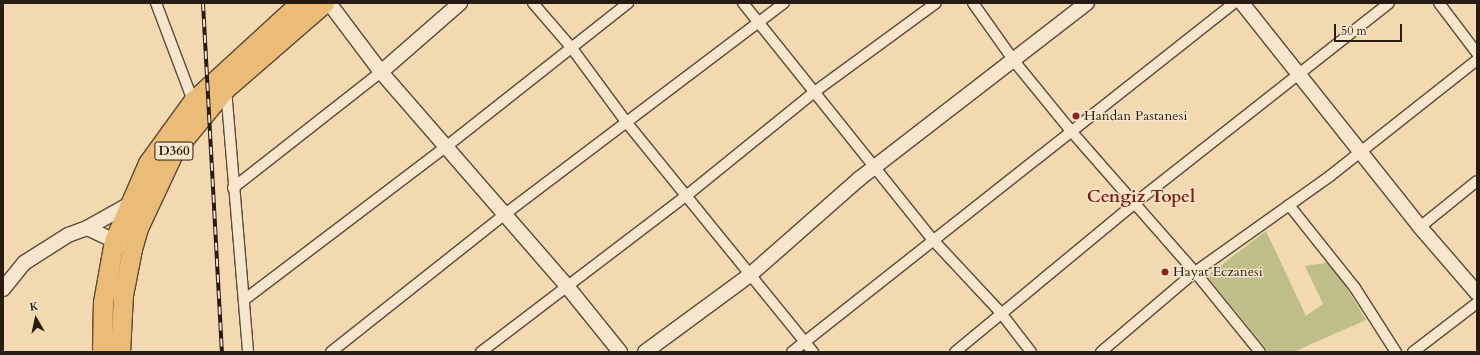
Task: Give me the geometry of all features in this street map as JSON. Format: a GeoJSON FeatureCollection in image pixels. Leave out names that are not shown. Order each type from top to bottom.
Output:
{"type":"FeatureCollection","features":[{"type":"Feature","properties":{"kind":"highway","name":"D360"},"geometry":{"type":"LineString","coordinates":[[102,352],[103,302],[114,241],[148,163],[193,101],[300,3]]}},
{"type":"Feature","properties":{"kind":"highway","name":"D360"},"geometry":{"type":"LineString","coordinates":[[120,352],[123,295],[132,249],[138,228],[174,151],[226,88],[324,3]]}},
{"type":"Feature","properties":{"kind":"street"},"geometry":{"type":"LineString","coordinates":[[156,3],[193,101]]}},
{"type":"Feature","properties":{"kind":"street"},"geometry":{"type":"LineString","coordinates":[[329,3],[381,72],[447,146],[566,285],[620,352]]}},
{"type":"Feature","properties":{"kind":"street"},"geometry":{"type":"LineString","coordinates":[[233,188],[381,72],[460,3]]}},
{"type":"Feature","properties":{"kind":"street"},"geometry":{"type":"LineString","coordinates":[[533,3],[571,47],[627,123],[813,352]]}},
{"type":"Feature","properties":{"kind":"street"},"geometry":{"type":"LineString","coordinates":[[244,300],[447,146],[628,3]]}},
{"type":"Feature","properties":{"kind":"street"},"geometry":{"type":"LineString","coordinates":[[744,3],[813,93],[933,240],[1001,313],[1031,352]]}},
{"type":"Feature","properties":{"kind":"street"},"geometry":{"type":"LineString","coordinates":[[331,352],[505,214],[760,23],[784,3]]}},
{"type":"Feature","properties":{"kind":"street"},"geometry":{"type":"LineString","coordinates":[[481,352],[566,285],[686,196],[813,93],[936,3]]}},
{"type":"Feature","properties":{"kind":"street"},"geometry":{"type":"LineString","coordinates":[[973,3],[1014,61],[1071,132],[1195,272],[1260,352]]}},
{"type":"Feature","properties":{"kind":"street"},"geometry":{"type":"LineString","coordinates":[[645,352],[751,274],[874,168],[1087,3]]}},
{"type":"Feature","properties":{"kind":"street"},"geometry":{"type":"LineString","coordinates":[[792,352],[1234,3]]}},
{"type":"Feature","properties":{"kind":"street"},"geometry":{"type":"LineString","coordinates":[[1242,3],[1420,227],[1477,292]]}},
{"type":"Feature","properties":{"kind":"street"},"geometry":{"type":"LineString","coordinates":[[955,352],[1135,203],[1298,73],[1389,3]]}},
{"type":"Feature","properties":{"kind":"street"},"geometry":{"type":"LineString","coordinates":[[1439,3],[1477,53]]}},
{"type":"Feature","properties":{"kind":"street"},"geometry":{"type":"LineString","coordinates":[[1101,352],[1195,272],[1289,206],[1361,152],[1477,60]]}},
{"type":"Feature","properties":{"kind":"street"},"geometry":{"type":"LineString","coordinates":[[226,88],[233,188],[248,352]]}},
{"type":"Feature","properties":{"kind":"street"},"geometry":{"type":"LineString","coordinates":[[1420,227],[1477,181]]}},
{"type":"Feature","properties":{"kind":"street"},"geometry":{"type":"LineString","coordinates":[[3,288],[24,263],[68,235],[87,228],[130,204]]}},
{"type":"Feature","properties":{"kind":"street"},"geometry":{"type":"LineString","coordinates":[[1289,206],[1355,288],[1396,352]]}},
{"type":"Feature","properties":{"kind":"street"},"geometry":{"type":"LineString","coordinates":[[87,228],[132,249]]}},
{"type":"Feature","properties":{"kind":"street"},"geometry":{"type":"LineString","coordinates":[[1413,352],[1477,303]]}},
{"type":"Feature","properties":{"kind":"green space"},"geometry":{"type":"Polygon","coordinates":[[[1266,231],[1306,316],[1323,304],[1305,266],[1331,262],[1366,320],[1293,352],[1269,352],[1207,276],[1266,231]]]}},
{"type":"Feature","properties":{"kind":"railway"},"geometry":{"type":"LineString","coordinates":[[203,3],[222,352]]}},
{"type":"Feature","properties":{"kind":"place","name":"Handan Pastanesi"},"geometry":{"type":"Point","coordinates":[1076,116]}},
{"type":"Feature","properties":{"kind":"place","name":"Hayat Eczanesi"},"geometry":{"type":"Point","coordinates":[1165,272]}},
{"type":"Feature","properties":{"kind":"district","name":"Cengiz Topel"},"geometry":{"type":"Point","coordinates":[1141,197]}}]}
